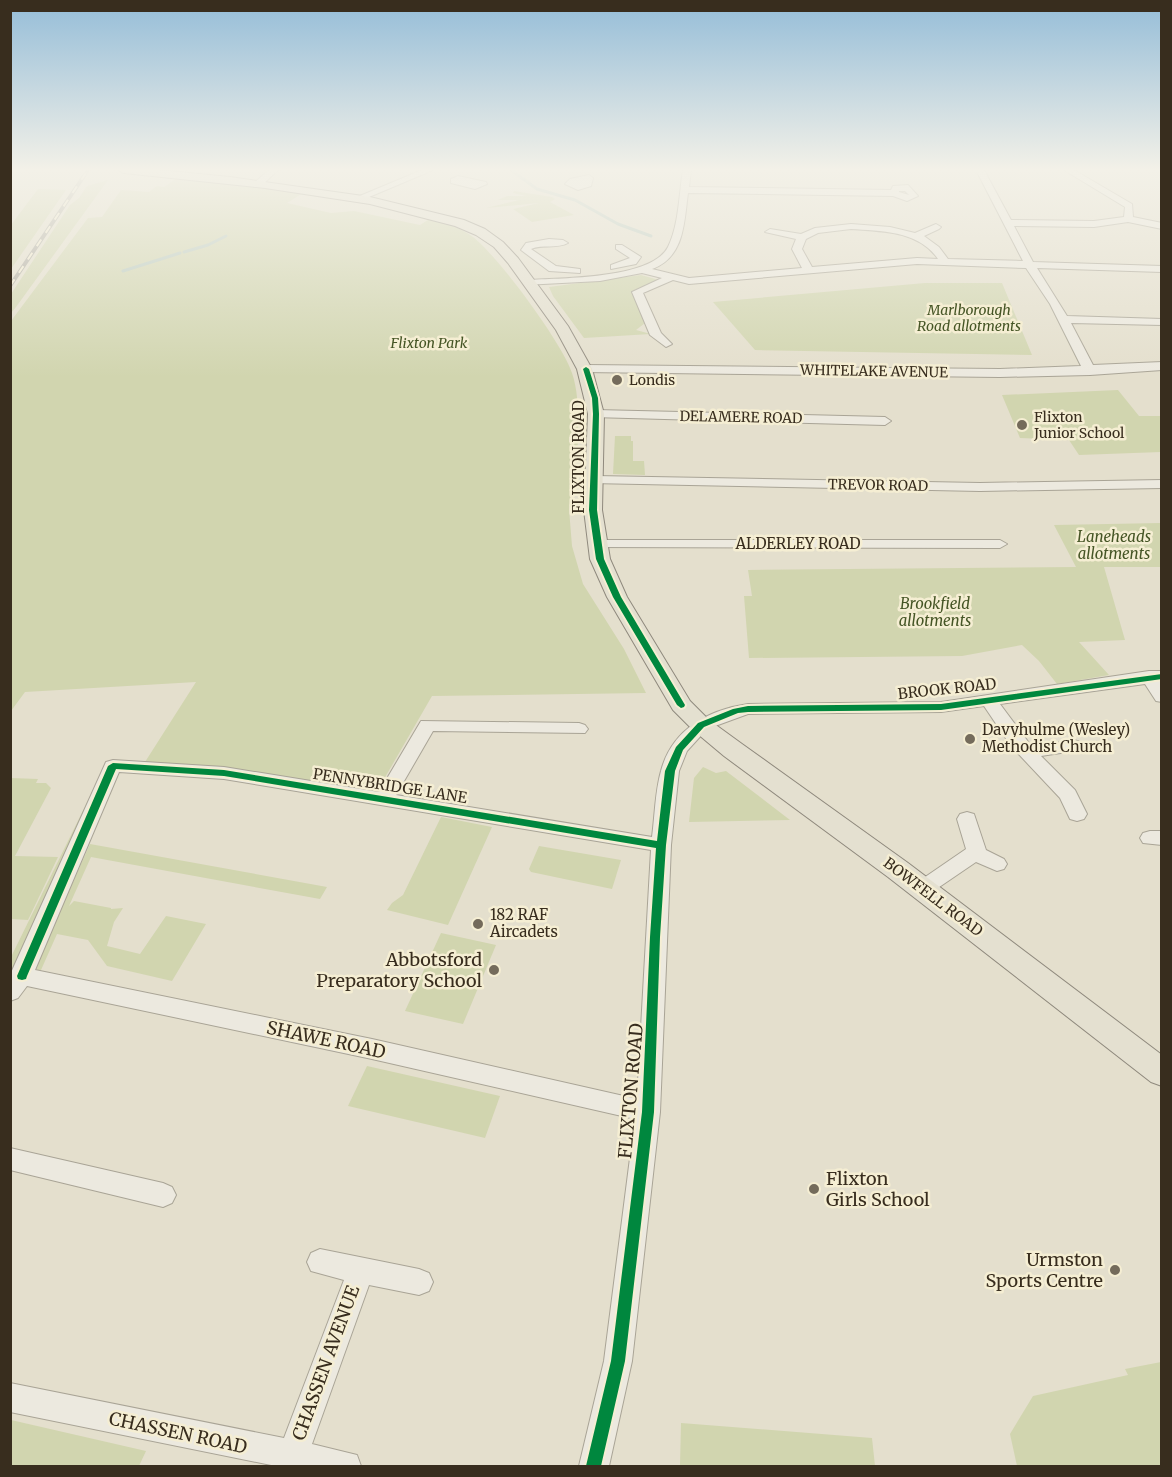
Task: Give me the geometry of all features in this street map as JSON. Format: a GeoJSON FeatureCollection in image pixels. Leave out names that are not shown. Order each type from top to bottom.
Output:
{"type":"FeatureCollection","features":[{"type":"Feature","properties":{"kind":"main road","name":"FLIXTON ROAD"},"geometry":{"type":"LineString","coordinates":[[491,239],[513,262],[574,345],[586,369],[596,414],[593,510],[600,559],[617,597],[677,698],[701,725]]}},
{"type":"Feature","properties":{"kind":"main road","name":"BOWFELL ROAD"},"geometry":{"type":"LineString","coordinates":[[701,725],[922,888],[1161,1073]]}},
{"type":"Feature","properties":{"kind":"street"},"geometry":{"type":"LineString","coordinates":[[528,283],[609,276],[644,270],[660,262],[672,249],[675,239]]}},
{"type":"Feature","properties":{"kind":"street"},"geometry":{"type":"LineString","coordinates":[[801,239],[797,246],[798,250],[810,270]]}},
{"type":"Feature","properties":{"kind":"street"},"geometry":{"type":"LineString","coordinates":[[921,239],[932,246],[944,261]]}},
{"type":"Feature","properties":{"kind":"street"},"geometry":{"type":"LineString","coordinates":[[1016,239],[1063,319],[1090,371]]}},
{"type":"Feature","properties":{"kind":"street"},"geometry":{"type":"LineString","coordinates":[[563,243],[549,242],[526,247],[526,250],[554,269],[564,271],[618,267],[635,259],[634,255],[619,247]]}},
{"type":"Feature","properties":{"kind":"street"},"geometry":{"type":"LineString","coordinates":[[513,262],[537,259]]}},
{"type":"Feature","properties":{"kind":"street"},"geometry":{"type":"LineString","coordinates":[[644,270],[670,278],[697,281],[810,270],[944,261],[1161,269]]}},
{"type":"Feature","properties":{"kind":"street"},"geometry":{"type":"LineString","coordinates":[[666,344],[656,335],[637,292],[670,278]]}},
{"type":"Feature","properties":{"kind":"street"},"geometry":{"type":"LineString","coordinates":[[1063,319],[1161,321]]}},
{"type":"Feature","properties":{"kind":"street","name":"WHITELAKE AVENUE"},"geometry":{"type":"LineString","coordinates":[[586,369],[1000,373],[1090,371],[1161,366]]}},
{"type":"Feature","properties":{"kind":"street","name":"DELAMERE ROAD"},"geometry":{"type":"LineString","coordinates":[[596,414],[885,421]]}},
{"type":"Feature","properties":{"kind":"street","name":"TREVOR ROAD"},"geometry":{"type":"LineString","coordinates":[[595,480],[981,487],[1161,484]]}},
{"type":"Feature","properties":{"kind":"street","name":"ALDERLEY ROAD"},"geometry":{"type":"LineString","coordinates":[[597,544],[1000,544]]}},
{"type":"Feature","properties":{"kind":"street"},"geometry":{"type":"LineString","coordinates":[[1155,676],[1161,697]]}},
{"type":"Feature","properties":{"kind":"street","name":"BROOK ROAD"},"geometry":{"type":"LineString","coordinates":[[701,725],[736,711],[748,709],[913,709],[1155,676]]}},
{"type":"Feature","properties":{"kind":"street"},"geometry":{"type":"LineString","coordinates":[[989,700],[1006,728],[1068,795],[1077,814]]}},
{"type":"Feature","properties":{"kind":"street"},"geometry":{"type":"LineString","coordinates":[[384,800],[427,724],[579,729]]}},
{"type":"Feature","properties":{"kind":"street","name":"FLIXTON ROAD"},"geometry":{"type":"LineString","coordinates":[[594,1467],[618,1361],[648,1112],[661,845],[670,771],[679,749],[701,725]]}},
{"type":"Feature","properties":{"kind":"street"},"geometry":{"type":"LineString","coordinates":[[1029,755],[1040,750],[1074,746]]}},
{"type":"Feature","properties":{"kind":"street","name":"PENNYBRIDGE LANE"},"geometry":{"type":"LineString","coordinates":[[16,984],[113,766],[205,770],[661,845]]}},
{"type":"Feature","properties":{"kind":"street"},"geometry":{"type":"LineString","coordinates":[[922,888],[975,853],[976,848],[967,819]]}},
{"type":"Feature","properties":{"kind":"street"},"geometry":{"type":"LineString","coordinates":[[975,853],[997,864]]}},
{"type":"Feature","properties":{"kind":"street","name":"SHAWE ROAD"},"geometry":{"type":"LineString","coordinates":[[16,984],[372,1050],[648,1112]]}},
{"type":"Feature","properties":{"kind":"street"},"geometry":{"type":"LineString","coordinates":[[10,1159],[164,1195]]}},
{"type":"Feature","properties":{"kind":"street","name":"CHASSEN AVENUE"},"geometry":{"type":"LineString","coordinates":[[320,1262],[419,1281]]}},
{"type":"Feature","properties":{"kind":"street","name":"CHASSEN AVENUE"},"geometry":{"type":"LineString","coordinates":[[292,1457],[361,1270]]}},
{"type":"Feature","properties":{"kind":"street","name":"CHASSEN ROAD"},"geometry":{"type":"LineString","coordinates":[[10,1397],[346,1467]]}},
{"type":"Feature","properties":{"kind":"green space"},"geometry":{"type":"Polygon","coordinates":[[[11,239],[32,239],[11,269],[11,239]]]}},
{"type":"Feature","properties":{"kind":"green space"},"geometry":{"type":"Polygon","coordinates":[[[48,239],[65,239],[11,313],[11,294],[48,239]]]}},
{"type":"Feature","properties":{"kind":"green space","name":"Flixton Park"},"geometry":{"type":"Polygon","coordinates":[[[72,239],[475,239],[513,280],[556,342],[572,373],[577,397],[578,436],[569,437],[569,442],[578,442],[569,509],[572,546],[583,584],[624,649],[646,693],[432,696],[376,793],[201,766],[145,762],[196,682],[25,692],[11,711],[11,321],[72,239]]]}},
{"type":"Feature","properties":{"kind":"green space"},"geometry":{"type":"Polygon","coordinates":[[[641,275],[659,280],[632,291],[645,323],[636,330],[651,334],[584,338],[549,287],[641,275]]]}},
{"type":"Feature","properties":{"kind":"green space","name":"Marlborough Road allotments"},"geometry":{"type":"Polygon","coordinates":[[[925,283],[1002,283],[1032,355],[755,350],[713,302],[925,283]]]}},
{"type":"Feature","properties":{"kind":"green space"},"geometry":{"type":"Polygon","coordinates":[[[1118,390],[1139,416],[1161,416],[1161,452],[1079,455],[1069,440],[1020,438],[1002,395],[1118,390]]]}},
{"type":"Feature","properties":{"kind":"green space"},"geometry":{"type":"Polygon","coordinates":[[[615,436],[631,436],[633,461],[644,461],[645,475],[613,474],[615,436]]]}},
{"type":"Feature","properties":{"kind":"green space","name":"Brookfield allotments"},"geometry":{"type":"Polygon","coordinates":[[[1161,523],[1161,567],[1104,567],[1125,640],[1079,642],[1109,675],[1057,684],[1039,661],[1022,645],[962,656],[749,658],[744,596],[752,596],[748,570],[1076,567],[1054,525],[1161,523]]]}},
{"type":"Feature","properties":{"kind":"green space"},"geometry":{"type":"Polygon","coordinates":[[[703,767],[716,773],[726,771],[790,820],[689,822],[694,778],[703,767]]]}},
{"type":"Feature","properties":{"kind":"green space"},"geometry":{"type":"Polygon","coordinates":[[[11,778],[38,779],[36,783],[46,783],[51,788],[15,856],[58,857],[28,920],[11,919],[11,778]]]}},
{"type":"Feature","properties":{"kind":"green space"},"geometry":{"type":"Polygon","coordinates":[[[99,778],[11,985],[10,959],[99,778]]]}},
{"type":"Feature","properties":{"kind":"green space"},"geometry":{"type":"Polygon","coordinates":[[[441,817],[492,827],[448,925],[387,910],[403,895],[441,817]]]}},
{"type":"Feature","properties":{"kind":"green space"},"geometry":{"type":"Polygon","coordinates":[[[90,844],[327,887],[320,899],[91,857],[69,906],[74,901],[111,909],[123,908],[114,922],[107,946],[140,954],[166,916],[206,924],[172,981],[107,966],[88,940],[57,934],[41,970],[32,974],[90,844]]]}},
{"type":"Feature","properties":{"kind":"green space"},"geometry":{"type":"Polygon","coordinates":[[[539,846],[621,860],[612,889],[531,872],[529,869],[539,846]]]}},
{"type":"Feature","properties":{"kind":"green space"},"geometry":{"type":"Polygon","coordinates":[[[441,933],[496,945],[463,1024],[405,1011],[441,933]]]}},
{"type":"Feature","properties":{"kind":"green space"},"geometry":{"type":"Polygon","coordinates":[[[367,1066],[500,1096],[485,1138],[348,1106],[367,1066]]]}},
{"type":"Feature","properties":{"kind":"green space"},"geometry":{"type":"Polygon","coordinates":[[[1161,1362],[1161,1466],[1017,1466],[1010,1434],[1033,1396],[1128,1375],[1125,1369],[1161,1362]]]}},
{"type":"Feature","properties":{"kind":"green space"},"geometry":{"type":"Polygon","coordinates":[[[11,1420],[146,1451],[139,1466],[11,1466],[11,1420]]]}},
{"type":"Feature","properties":{"kind":"green space"},"geometry":{"type":"Polygon","coordinates":[[[681,1423],[872,1438],[875,1466],[680,1466],[681,1423]]]}},
{"type":"Feature","properties":{"kind":"waterway"},"geometry":{"type":"LineString","coordinates":[[184,252],[220,239]]}},
{"type":"Feature","properties":{"kind":"waterway"},"geometry":{"type":"LineString","coordinates":[[123,271],[180,253]]}},
{"type":"Feature","properties":{"kind":"railway"},"geometry":{"type":"LineString","coordinates":[[10,286],[42,239]]}},
{"type":"Feature","properties":{"kind":"cycle path"},"geometry":{"type":"LineString","coordinates":[[586,369],[595,398],[593,510],[600,559],[617,597],[681,705]]}},
{"type":"Feature","properties":{"kind":"cycle path"},"geometry":{"type":"LineString","coordinates":[[594,1466],[618,1361],[648,1112],[661,845],[670,771],[679,749],[701,725],[736,711],[748,709],[941,707],[1162,676]]}},
{"type":"Feature","properties":{"kind":"cycle path"},"geometry":{"type":"LineString","coordinates":[[22,976],[113,766],[224,773],[661,845]]}},
{"type":"Feature","properties":{"kind":"place","name":"Londis"},"geometry":{"type":"Point","coordinates":[617,380]}},
{"type":"Feature","properties":{"kind":"place","name":"Flixton Junior School"},"geometry":{"type":"Point","coordinates":[1022,425]}},
{"type":"Feature","properties":{"kind":"place","name":"Davyhulme (Wesley) Methodist Church"},"geometry":{"type":"Point","coordinates":[970,739]}},
{"type":"Feature","properties":{"kind":"place","name":"182 RAF Aircadets"},"geometry":{"type":"Point","coordinates":[478,924]}},
{"type":"Feature","properties":{"kind":"place","name":"Abbotsford Preparatory School"},"geometry":{"type":"Point","coordinates":[494,970]}},
{"type":"Feature","properties":{"kind":"place","name":"Flixton Girls School"},"geometry":{"type":"Point","coordinates":[814,1189]}},
{"type":"Feature","properties":{"kind":"place","name":"Urmston Sports Centre"},"geometry":{"type":"Point","coordinates":[1115,1270]}},
{"type":"Feature","properties":{"kind":"park label","name":"Laneheads allotments"},"geometry":{"type":"Point","coordinates":[1114,546]}}]}
